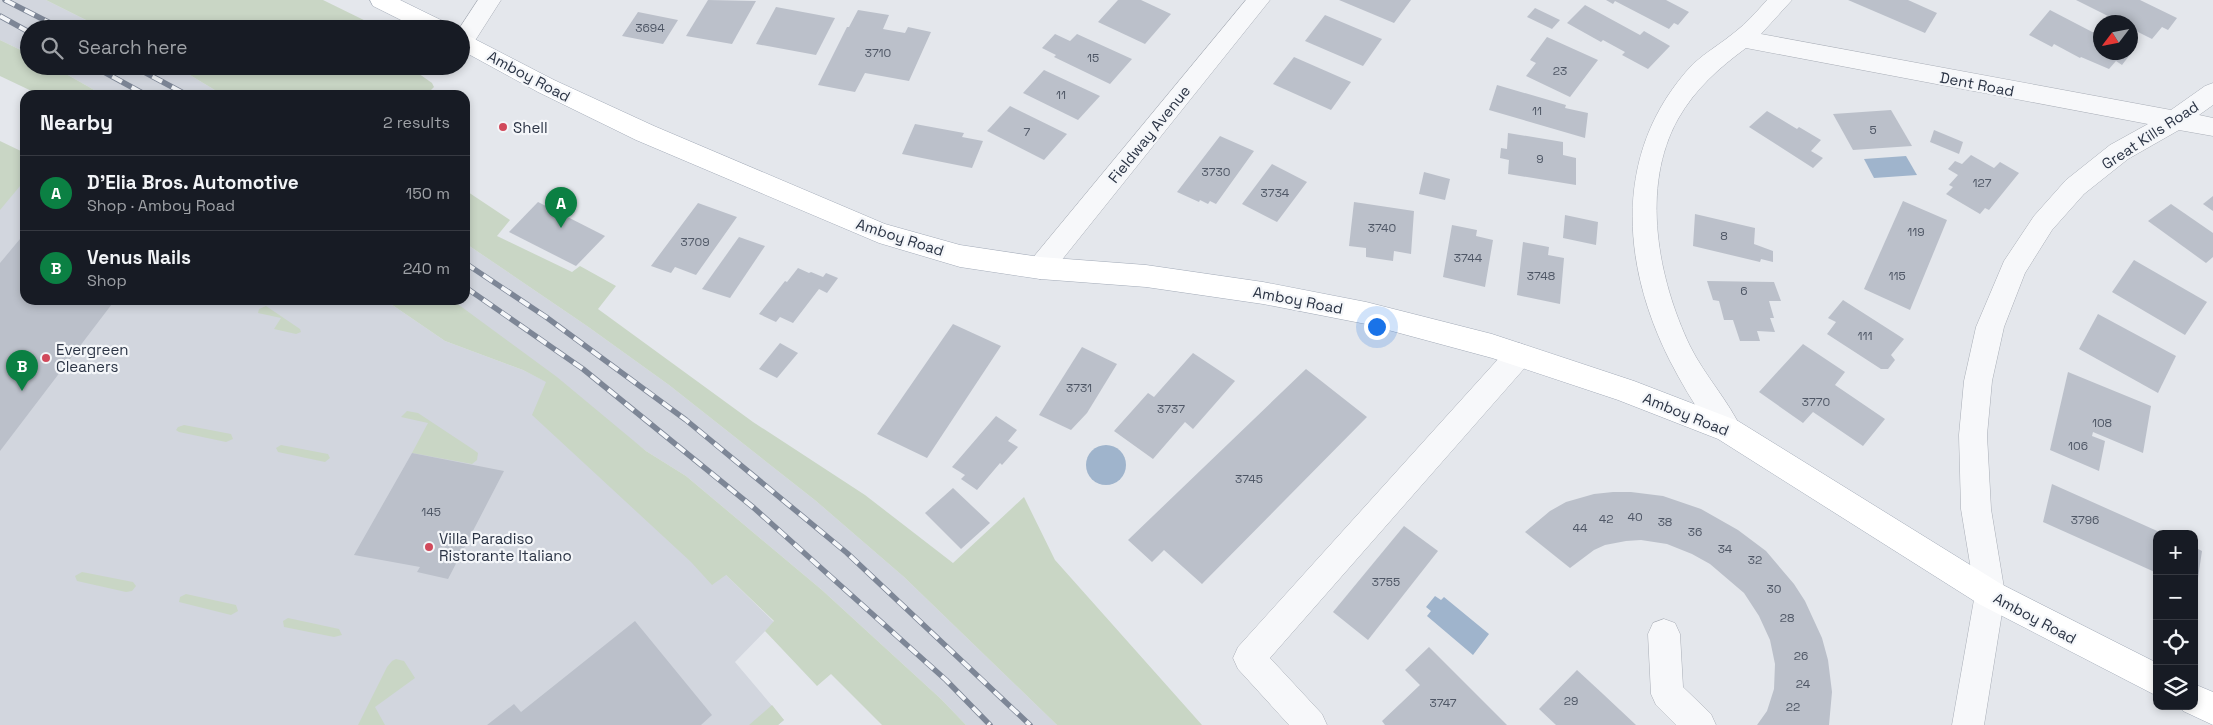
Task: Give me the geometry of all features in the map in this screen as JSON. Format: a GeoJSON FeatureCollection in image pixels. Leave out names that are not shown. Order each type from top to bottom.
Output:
{"type":"FeatureCollection","features":[{"type":"Feature","properties":{"kind":"main road"},"geometry":{"type":"LineString","coordinates":[[381,0],[421,20]]}},
{"type":"Feature","properties":{"kind":"main road","name":"Amboy Road"},"geometry":{"type":"LineString","coordinates":[[470,44],[546,86],[644,133],[879,233],[960,256],[1040,268],[1146,276],[1263,293],[1366,313],[1492,346],[1624,390],[1728,430],[1990,594],[2153,678]]}},
{"type":"Feature","properties":{"kind":"main road"},"geometry":{"type":"LineString","coordinates":[[2198,702],[2213,710]]}},
{"type":"Feature","properties":{"kind":"street"},"geometry":{"type":"LineString","coordinates":[[470,29],[490,0]]}},
{"type":"Feature","properties":{"kind":"street","name":"Fieldway Avenue"},"geometry":{"type":"LineString","coordinates":[[1040,268],[1259,0]]}},
{"type":"Feature","properties":{"kind":"street"},"geometry":{"type":"LineString","coordinates":[[1728,430],[1693,377],[1668,327],[1652,277],[1645,232],[1645,188],[1653,150],[1671,110],[1698,74],[1741,39],[1781,0]]}},
{"type":"Feature","properties":{"kind":"street","name":"Dent Road"},"geometry":{"type":"LineString","coordinates":[[1741,39],[2213,127]]}},
{"type":"Feature","properties":{"kind":"street","name":"Great Kills Road"},"geometry":{"type":"LineString","coordinates":[[1968,725],[1990,594],[1976,509],[1973,436],[1978,381],[1990,327],[2013,269],[2043,223],[2075,187],[2119,152],[2174,121],[2213,92]]}},
{"type":"Feature","properties":{"kind":"street"},"geometry":{"type":"LineString","coordinates":[[1311,725],[1249,658],[1519,355]]}},
{"type":"Feature","properties":{"kind":"street"},"geometry":{"type":"LineString","coordinates":[[1664,634],[1667,694],[1700,725]]}},
{"type":"Feature","properties":{"kind":"shaded area"},"geometry":{"type":"Polygon","coordinates":[[[0,0],[46,0],[86,20],[20,20],[20,50],[0,40],[0,0]]]}},
{"type":"Feature","properties":{"kind":"shaded area"},"geometry":{"type":"Polygon","coordinates":[[[68,75],[190,75],[215,90],[94,90],[68,75]]]}},
{"type":"Feature","properties":{"kind":"shaded area"},"geometry":{"type":"Polygon","coordinates":[[[20,177],[20,305],[392,305],[445,341],[523,370],[547,382],[726,575],[774,622],[735,662],[784,720],[778,725],[0,725],[0,200],[20,177]]]}},
{"type":"Feature","properties":{"kind":"shaded area"},"geometry":{"type":"Polygon","coordinates":[[[470,246],[587,326],[669,385],[816,501],[904,577],[1057,725],[966,725],[941,699],[822,590],[686,476],[646,451],[457,305],[470,305],[470,246]]]}},
{"type":"Feature","properties":{"kind":"green space"},"geometry":{"type":"Polygon","coordinates":[[[46,0],[323,0],[364,20],[86,20],[46,0]]]}},
{"type":"Feature","properties":{"kind":"green space"},"geometry":{"type":"Polygon","coordinates":[[[0,40],[20,50],[20,75],[68,75],[94,90],[29,90],[0,76],[0,40]]]}},
{"type":"Feature","properties":{"kind":"green space"},"geometry":{"type":"Polygon","coordinates":[[[190,75],[421,75],[432,83],[434,87],[431,90],[215,90],[190,75]]]}},
{"type":"Feature","properties":{"kind":"green space"},"geometry":{"type":"Polygon","coordinates":[[[0,141],[20,151],[20,186],[0,210],[0,141]]]}},
{"type":"Feature","properties":{"kind":"green space"},"geometry":{"type":"Polygon","coordinates":[[[470,193],[510,220],[497,236],[572,272],[580,266],[616,286],[598,309],[753,422],[865,495],[953,563],[1024,497],[1055,560],[1202,725],[1057,725],[904,577],[816,501],[669,385],[587,326],[470,246],[470,193]]]}},
{"type":"Feature","properties":{"kind":"green space"},"geometry":{"type":"Polygon","coordinates":[[[392,305],[459,305],[557,377],[646,451],[686,476],[822,590],[941,699],[966,725],[882,725],[831,674],[817,686],[765,631],[774,621],[726,575],[712,585],[691,562],[532,415],[546,382],[523,370],[445,341],[392,305]]]}},
{"type":"Feature","properties":{"kind":"green space"},"geometry":{"type":"Polygon","coordinates":[[[266,306],[300,329],[301,332],[296,334],[274,329],[281,318],[258,313],[259,309],[266,306]]]}},
{"type":"Feature","properties":{"kind":"green space"},"geometry":{"type":"Polygon","coordinates":[[[407,411],[418,413],[474,450],[478,453],[477,460],[472,464],[412,453],[428,423],[401,417],[407,411]]]}},
{"type":"Feature","properties":{"kind":"green space"},"geometry":{"type":"Polygon","coordinates":[[[184,425],[231,434],[233,439],[226,442],[176,430],[184,425]]]}},
{"type":"Feature","properties":{"kind":"green space"},"geometry":{"type":"Polygon","coordinates":[[[281,445],[328,454],[330,458],[325,462],[278,452],[276,448],[281,445]]]}},
{"type":"Feature","properties":{"kind":"green space"},"geometry":{"type":"Polygon","coordinates":[[[82,572],[133,582],[136,586],[132,591],[126,592],[77,581],[75,576],[82,572]]]}},
{"type":"Feature","properties":{"kind":"green space"},"geometry":{"type":"Polygon","coordinates":[[[186,594],[236,605],[238,611],[231,615],[179,602],[180,597],[186,594]]]}},
{"type":"Feature","properties":{"kind":"green space"},"geometry":{"type":"Polygon","coordinates":[[[288,618],[339,629],[342,635],[334,637],[284,627],[283,621],[288,618]]]}},
{"type":"Feature","properties":{"kind":"green space"},"geometry":{"type":"Polygon","coordinates":[[[396,659],[404,661],[415,678],[375,707],[385,725],[358,725],[387,667],[396,659]]]}},
{"type":"Feature","properties":{"kind":"green space"},"geometry":{"type":"Polygon","coordinates":[[[772,705],[784,720],[778,725],[749,725],[772,705]]]}},
{"type":"Feature","properties":{"kind":"water"},"geometry":{"type":"Polygon","coordinates":[[[1906,156],[1917,175],[1874,178],[1864,159],[1906,156]]]}},
{"type":"Feature","properties":{"kind":"water"},"geometry":{"type":"Polygon","coordinates":[[[1102,445],[1110,445],[1117,448],[1123,454],[1126,465],[1123,476],[1117,482],[1110,485],[1102,485],[1095,482],[1089,476],[1086,469],[1086,461],[1089,454],[1095,448],[1102,445]]]}},
{"type":"Feature","properties":{"kind":"water"},"geometry":{"type":"Polygon","coordinates":[[[1435,596],[1441,600],[1444,597],[1489,634],[1473,655],[1427,616],[1431,611],[1426,607],[1435,596]]]}},
{"type":"Feature","properties":{"kind":"building"},"geometry":{"type":"Polygon","coordinates":[[[708,0],[756,1],[732,44],[686,36],[708,0]]]}},
{"type":"Feature","properties":{"kind":"building"},"geometry":{"type":"Polygon","coordinates":[[[1118,0],[1141,0],[1171,14],[1145,44],[1098,22],[1118,0]]]}},
{"type":"Feature","properties":{"kind":"building"},"geometry":{"type":"Polygon","coordinates":[[[1339,0],[1411,0],[1394,23],[1339,0]]]}},
{"type":"Feature","properties":{"kind":"building"},"geometry":{"type":"Polygon","coordinates":[[[1606,0],[1666,0],[1689,12],[1678,25],[1674,23],[1669,29],[1615,1],[1613,4],[1606,0]]]}},
{"type":"Feature","properties":{"kind":"building"},"geometry":{"type":"Polygon","coordinates":[[[1848,0],[1908,0],[1937,13],[1925,33],[1848,0]]]}},
{"type":"Feature","properties":{"kind":"building"},"geometry":{"type":"Polygon","coordinates":[[[2076,0],[2140,0],[2177,18],[2168,30],[2162,27],[2152,39],[2138,32],[2138,15],[2106,15],[2076,0]]]}},
{"type":"Feature","properties":{"kind":"building"},"geometry":{"type":"Polygon","coordinates":[[[1585,5],[1640,35],[1644,31],[1670,46],[1648,69],[1622,55],[1625,52],[1603,40],[1601,42],[1567,23],[1585,5]]]}},
{"type":"Feature","properties":{"kind":"building"},"geometry":{"type":"Polygon","coordinates":[[[776,7],[835,18],[816,55],[756,44],[776,7]]]}},
{"type":"Feature","properties":{"kind":"building"},"geometry":{"type":"Polygon","coordinates":[[[1535,8],[1560,20],[1552,29],[1527,17],[1535,8]]]}},
{"type":"Feature","properties":{"kind":"building"},"geometry":{"type":"Polygon","coordinates":[[[858,10],[889,15],[883,29],[905,33],[908,27],[931,32],[909,81],[865,73],[855,92],[818,85],[847,27],[849,27],[858,10]]]}},
{"type":"Feature","properties":{"kind":"building"},"geometry":{"type":"Polygon","coordinates":[[[2050,10],[2093,32],[2093,60],[2126,60],[2122,65],[2116,61],[2109,69],[2080,58],[2054,44],[2052,47],[2029,35],[2050,10]]]}},
{"type":"Feature","properties":{"kind":"building"},"geometry":{"type":"Polygon","coordinates":[[[638,12],[678,20],[663,44],[622,36],[638,12]]]}},
{"type":"Feature","properties":{"kind":"building"},"geometry":{"type":"Polygon","coordinates":[[[1325,15],[1382,39],[1363,66],[1305,41],[1325,15]]]}},
{"type":"Feature","properties":{"kind":"building"},"geometry":{"type":"Polygon","coordinates":[[[1055,34],[1070,41],[1077,34],[1132,59],[1110,84],[1054,57],[1056,55],[1042,48],[1055,34]]]}},
{"type":"Feature","properties":{"kind":"building"},"geometry":{"type":"Polygon","coordinates":[[[1547,37],[1598,60],[1570,97],[1526,76],[1536,63],[1530,60],[1547,37]]]}},
{"type":"Feature","properties":{"kind":"building"},"geometry":{"type":"Polygon","coordinates":[[[1294,57],[1351,82],[1331,110],[1273,84],[1294,57]]]}},
{"type":"Feature","properties":{"kind":"building"},"geometry":{"type":"Polygon","coordinates":[[[1044,70],[1100,96],[1078,120],[1023,93],[1044,70]]]}},
{"type":"Feature","properties":{"kind":"building"},"geometry":{"type":"Polygon","coordinates":[[[1497,85],[1566,105],[1565,108],[1588,113],[1585,138],[1489,110],[1497,85]]]}},
{"type":"Feature","properties":{"kind":"building"},"geometry":{"type":"Polygon","coordinates":[[[1010,106],[1067,134],[1044,160],[987,131],[1010,106]]]}},
{"type":"Feature","properties":{"kind":"building"},"geometry":{"type":"Polygon","coordinates":[[[1891,110],[1912,146],[1853,150],[1833,114],[1891,110]]]}},
{"type":"Feature","properties":{"kind":"building"},"geometry":{"type":"Polygon","coordinates":[[[1767,111],[1797,129],[1799,127],[1821,140],[1811,151],[1823,158],[1813,168],[1749,127],[1767,111]]]}},
{"type":"Feature","properties":{"kind":"building"},"geometry":{"type":"Polygon","coordinates":[[[915,124],[964,133],[962,137],[983,141],[972,168],[902,154],[915,124]]]}},
{"type":"Feature","properties":{"kind":"building"},"geometry":{"type":"Polygon","coordinates":[[[1934,130],[1963,142],[1959,154],[1930,142],[1934,130]]]}},
{"type":"Feature","properties":{"kind":"building"},"geometry":{"type":"Polygon","coordinates":[[[1508,133],[1563,142],[1563,155],[1576,158],[1576,185],[1508,174],[1509,160],[1500,158],[1501,148],[1507,149],[1508,133]]]}},
{"type":"Feature","properties":{"kind":"building"},"geometry":{"type":"Polygon","coordinates":[[[1220,136],[1254,151],[1216,204],[1210,201],[1208,204],[1200,200],[1199,202],[1177,192],[1220,136]]]}},
{"type":"Feature","properties":{"kind":"building"},"geometry":{"type":"Polygon","coordinates":[[[1971,155],[1994,168],[2000,162],[2019,173],[1989,210],[1985,208],[1980,214],[1946,194],[1953,187],[1949,185],[1958,175],[1948,169],[1955,161],[1962,164],[1971,155]]]}},
{"type":"Feature","properties":{"kind":"building"},"geometry":{"type":"Polygon","coordinates":[[[1272,164],[1307,182],[1277,222],[1242,204],[1272,164]]]}},
{"type":"Feature","properties":{"kind":"building"},"geometry":{"type":"Polygon","coordinates":[[[1424,172],[1450,179],[1445,200],[1419,194],[1424,172]]]}},
{"type":"Feature","properties":{"kind":"building"},"geometry":{"type":"Polygon","coordinates":[[[2213,196],[2213,211],[2203,204],[2213,196]]]}},
{"type":"Feature","properties":{"kind":"building"},"geometry":{"type":"Polygon","coordinates":[[[1903,201],[1947,220],[1910,310],[1864,289],[1903,201]]]}},
{"type":"Feature","properties":{"kind":"building"},"geometry":{"type":"Polygon","coordinates":[[[538,202],[605,236],[576,266],[509,232],[538,202]]]}},
{"type":"Feature","properties":{"kind":"building"},"geometry":{"type":"Polygon","coordinates":[[[1354,202],[1414,211],[1411,254],[1394,251],[1393,261],[1366,257],[1366,248],[1349,246],[1354,202]]]}},
{"type":"Feature","properties":{"kind":"building"},"geometry":{"type":"Polygon","coordinates":[[[698,203],[737,217],[696,275],[675,267],[671,273],[651,266],[698,203]]]}},
{"type":"Feature","properties":{"kind":"building"},"geometry":{"type":"Polygon","coordinates":[[[2171,204],[2213,233],[2213,257],[2206,263],[2148,221],[2171,204]]]}},
{"type":"Feature","properties":{"kind":"building"},"geometry":{"type":"Polygon","coordinates":[[[1695,214],[1755,228],[1754,244],[1773,251],[1773,262],[1761,259],[1760,262],[1693,246],[1695,214]]]}},
{"type":"Feature","properties":{"kind":"building"},"geometry":{"type":"Polygon","coordinates":[[[1565,215],[1598,222],[1596,245],[1563,238],[1565,215]]]}},
{"type":"Feature","properties":{"kind":"building"},"geometry":{"type":"Polygon","coordinates":[[[1452,225],[1477,230],[1476,236],[1493,240],[1485,287],[1443,277],[1452,225]]]}},
{"type":"Feature","properties":{"kind":"building"},"geometry":{"type":"Polygon","coordinates":[[[739,237],[765,246],[730,298],[702,289],[739,237]]]}},
{"type":"Feature","properties":{"kind":"building"},"geometry":{"type":"Polygon","coordinates":[[[20,239],[20,305],[111,305],[0,451],[0,263],[20,239]]]}},
{"type":"Feature","properties":{"kind":"building"},"geometry":{"type":"Polygon","coordinates":[[[1523,242],[1549,247],[1548,255],[1564,258],[1560,304],[1517,295],[1523,242]]]}},
{"type":"Feature","properties":{"kind":"building"},"geometry":{"type":"Polygon","coordinates":[[[2134,260],[2207,302],[2185,335],[2112,292],[2134,260]]]}},
{"type":"Feature","properties":{"kind":"building"},"geometry":{"type":"Polygon","coordinates":[[[798,268],[823,277],[826,273],[838,278],[827,293],[819,289],[793,323],[780,317],[776,322],[759,314],[785,281],[787,282],[798,268]]]}},
{"type":"Feature","properties":{"kind":"building"},"geometry":{"type":"Polygon","coordinates":[[[1707,281],[1774,282],[1781,301],[1769,301],[1774,318],[1770,318],[1775,332],[1757,331],[1760,341],[1740,341],[1733,320],[1724,320],[1719,301],[1713,300],[1707,281]]]}},
{"type":"Feature","properties":{"kind":"building"},"geometry":{"type":"Polygon","coordinates":[[[1843,300],[1904,339],[1891,355],[1895,360],[1888,369],[1881,369],[1827,334],[1836,322],[1828,318],[1843,300]]]}},
{"type":"Feature","properties":{"kind":"building"},"geometry":{"type":"Polygon","coordinates":[[[2098,314],[2176,356],[2158,393],[2079,349],[2098,314]]]}},
{"type":"Feature","properties":{"kind":"building"},"geometry":{"type":"Polygon","coordinates":[[[953,324],[1001,346],[927,458],[877,434],[953,324]]]}},
{"type":"Feature","properties":{"kind":"building"},"geometry":{"type":"Polygon","coordinates":[[[780,343],[798,353],[777,378],[759,369],[780,343]]]}},
{"type":"Feature","properties":{"kind":"building"},"geometry":{"type":"Polygon","coordinates":[[[1803,344],[1845,372],[1835,385],[1885,419],[1863,446],[1813,412],[1803,423],[1759,392],[1803,344]]]}},
{"type":"Feature","properties":{"kind":"building"},"geometry":{"type":"Polygon","coordinates":[[[1082,347],[1117,364],[1087,413],[1071,430],[1039,415],[1082,347]]]}},
{"type":"Feature","properties":{"kind":"building"},"geometry":{"type":"Polygon","coordinates":[[[1193,353],[1235,381],[1193,429],[1185,422],[1153,459],[1114,431],[1148,393],[1154,397],[1193,353]]]}},
{"type":"Feature","properties":{"kind":"building"},"geometry":{"type":"Polygon","coordinates":[[[1306,369],[1367,417],[1202,584],[1164,550],[1152,562],[1128,540],[1306,369]]]}},
{"type":"Feature","properties":{"kind":"building"},"geometry":{"type":"Polygon","coordinates":[[[2068,372],[2151,406],[2143,453],[2093,432],[2092,436],[2105,441],[2099,471],[2050,450],[2068,372]]]}},
{"type":"Feature","properties":{"kind":"building"},"geometry":{"type":"Polygon","coordinates":[[[996,416],[1017,430],[1008,441],[1018,447],[1002,465],[1000,463],[977,490],[961,479],[965,475],[952,467],[996,416]]]}},
{"type":"Feature","properties":{"kind":"building"},"geometry":{"type":"Polygon","coordinates":[[[412,453],[504,471],[448,579],[417,572],[420,567],[354,555],[412,453]]]}},
{"type":"Feature","properties":{"kind":"building"},"geometry":{"type":"Polygon","coordinates":[[[2052,484],[2155,530],[2153,530],[2153,571],[2043,522],[2052,484]]]}},
{"type":"Feature","properties":{"kind":"building"},"geometry":{"type":"Polygon","coordinates":[[[953,488],[990,523],[961,549],[925,513],[953,488]]]}},
{"type":"Feature","properties":{"kind":"building"},"geometry":{"type":"Polygon","coordinates":[[[1613,492],[1663,496],[1701,509],[1738,530],[1766,551],[1794,584],[1805,601],[1822,638],[1828,660],[1832,692],[1829,725],[1757,725],[1767,711],[1774,689],[1775,664],[1770,640],[1759,616],[1744,593],[1710,564],[1667,544],[1641,540],[1605,545],[1594,550],[1570,568],[1525,532],[1550,511],[1566,502],[1594,494],[1613,492]]]}},
{"type":"Feature","properties":{"kind":"building"},"geometry":{"type":"Polygon","coordinates":[[[1404,526],[1438,551],[1368,640],[1333,612],[1404,526]]]}},
{"type":"Feature","properties":{"kind":"building"},"geometry":{"type":"Polygon","coordinates":[[[2198,549],[2202,551],[2198,578],[2198,549]]]}},
{"type":"Feature","properties":{"kind":"building"},"geometry":{"type":"Polygon","coordinates":[[[635,621],[712,715],[701,725],[487,725],[514,704],[521,712],[635,621]]]}},
{"type":"Feature","properties":{"kind":"building"},"geometry":{"type":"Polygon","coordinates":[[[1429,647],[1507,725],[1385,725],[1382,721],[1420,685],[1405,670],[1429,647]]]}},
{"type":"Feature","properties":{"kind":"building"},"geometry":{"type":"Polygon","coordinates":[[[1577,670],[1636,725],[1556,725],[1539,709],[1577,670]]]}},
{"type":"Feature","properties":{"kind":"railway"},"geometry":{"type":"LineString","coordinates":[[5,0],[44,20]]}},
{"type":"Feature","properties":{"kind":"railway"},"geometry":{"type":"LineString","coordinates":[[0,16],[20,27]]}},
{"type":"Feature","properties":{"kind":"railway"},"geometry":{"type":"LineString","coordinates":[[109,75],[137,90]]}},
{"type":"Feature","properties":{"kind":"railway"},"geometry":{"type":"LineString","coordinates":[[150,75],[178,90]]}},
{"type":"Feature","properties":{"kind":"railway"},"geometry":{"type":"LineString","coordinates":[[470,266],[546,317],[686,420],[847,553],[1030,725]]}},
{"type":"Feature","properties":{"kind":"railway"},"geometry":{"type":"LineString","coordinates":[[470,290],[583,369],[754,508],[946,680],[990,725]]}},
{"type":"Feature","properties":{"kind":"place","name":"Shell"},"geometry":{"type":"Point","coordinates":[503,127]}},
{"type":"Feature","properties":{"kind":"place","name":"D'Elia Bros. Automotive"},"geometry":{"type":"Point","coordinates":[561,228]}},
{"type":"Feature","properties":{"kind":"place","name":"Evergreen Cleaners"},"geometry":{"type":"Point","coordinates":[46,358]}},
{"type":"Feature","properties":{"kind":"place","name":"Venus Nails"},"geometry":{"type":"Point","coordinates":[22,391]}},
{"type":"Feature","properties":{"kind":"place","name":"Villa Paradiso Ristorante Italiano"},"geometry":{"type":"Point","coordinates":[429,547]}}]}
